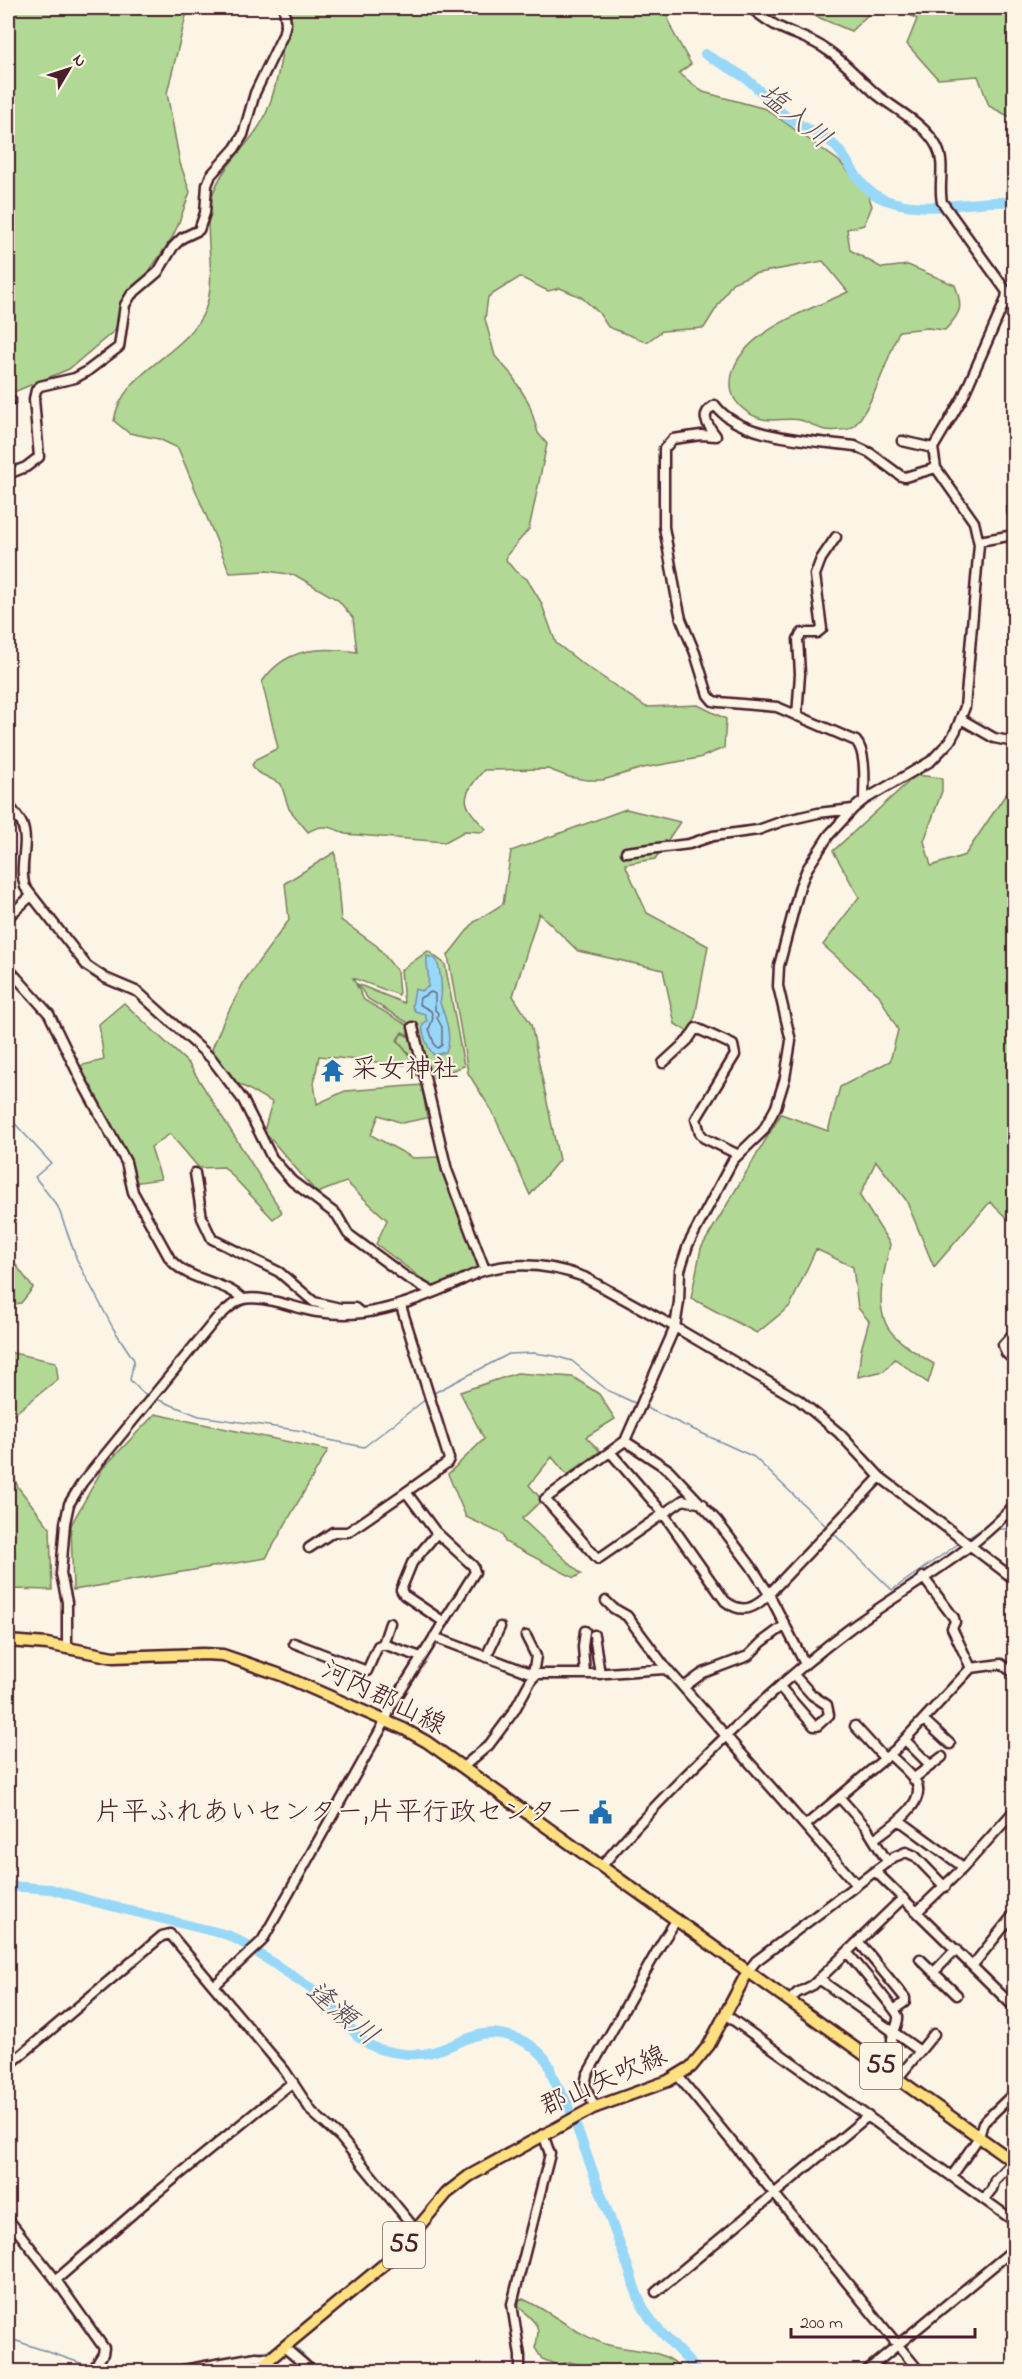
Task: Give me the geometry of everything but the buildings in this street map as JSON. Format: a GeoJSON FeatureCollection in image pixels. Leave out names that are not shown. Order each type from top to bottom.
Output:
{"type":"FeatureCollection","features":[{"type":"Feature","properties":{"kind":"main road","name":"河内郡山線"},"geometry":{"type":"LineString","coordinates":[[8,1641],[34,1642],[113,1658],[223,1655],[281,1675],[386,1720],[427,1742],[748,1971]]}},
{"type":"Feature","properties":{"kind":"main road","name":"55"},"geometry":{"type":"LineString","coordinates":[[748,1971],[1014,2162]]}},
{"type":"Feature","properties":{"kind":"main road","name":"郡山矢吹線"},"geometry":{"type":"LineString","coordinates":[[254,2372],[393,2257],[447,2193],[460,2182],[488,2164],[594,2108],[678,2076],[702,2055],[726,2015],[748,1971]]}},
{"type":"Feature","properties":{"kind":"street"},"geometry":{"type":"LineString","coordinates":[[8,474],[26,467],[39,457],[34,393],[36,390],[86,372],[119,346],[125,305],[131,295],[158,272],[173,247],[182,238],[199,230],[205,213],[207,185],[243,135],[255,93],[283,35],[286,23],[284,8]]}},
{"type":"Feature","properties":{"kind":"street"},"geometry":{"type":"LineString","coordinates":[[751,8],[782,29],[827,49],[926,133],[936,145],[942,165],[940,192],[942,202],[1009,294],[1014,306]]}},
{"type":"Feature","properties":{"kind":"street"},"geometry":{"type":"LineString","coordinates":[[703,1504],[685,1499],[597,1559],[545,1499],[625,1441],[675,1327],[682,1258],[729,1166],[737,1154],[766,1128],[779,1100],[791,1041],[777,979],[780,955],[800,886],[820,847],[853,809],[864,800],[931,761],[950,741],[961,719],[965,707],[978,579],[979,541],[974,522],[936,468],[933,448],[963,397],[1009,294]]}},
{"type":"Feature","properties":{"kind":"street"},"geometry":{"type":"LineString","coordinates":[[864,800],[866,784],[862,751],[858,742],[777,707],[713,701],[708,695],[676,600],[664,527],[666,481],[663,457],[666,445],[673,439],[701,435],[716,436],[705,423],[709,409],[715,405],[728,419],[742,426],[769,433],[855,446],[866,450],[901,476],[905,477],[936,468]]}},
{"type":"Feature","properties":{"kind":"street"},"geometry":{"type":"LineString","coordinates":[[902,441],[933,448]]}},
{"type":"Feature","properties":{"kind":"street"},"geometry":{"type":"LineString","coordinates":[[1014,505],[1012,509],[1014,519]]}},
{"type":"Feature","properties":{"kind":"street"},"geometry":{"type":"LineString","coordinates":[[979,541],[1014,535]]}},
{"type":"Feature","properties":{"kind":"street"},"geometry":{"type":"LineString","coordinates":[[797,716],[800,674],[798,639],[802,633],[817,633],[822,629],[815,575],[820,558],[836,537]]}},
{"type":"Feature","properties":{"kind":"street"},"geometry":{"type":"LineString","coordinates":[[961,719],[994,738],[1014,742]]}},
{"type":"Feature","properties":{"kind":"street"},"geometry":{"type":"LineString","coordinates":[[8,804],[22,826],[23,881],[31,896],[87,966],[105,978],[138,992],[211,1058],[243,1100],[272,1158],[292,1181],[337,1215],[351,1236],[361,1241],[406,1277],[432,1292]]}},
{"type":"Feature","properties":{"kind":"street"},"geometry":{"type":"LineString","coordinates":[[626,852],[689,844],[713,836],[758,830],[783,821],[853,809]]}},
{"type":"Feature","properties":{"kind":"street"},"geometry":{"type":"LineString","coordinates":[[8,917],[31,896]]}},
{"type":"Feature","properties":{"kind":"street"},"geometry":{"type":"LineString","coordinates":[[8,968],[49,1014],[81,1080],[122,1154],[129,1169],[133,1192],[170,1259],[178,1268],[190,1275],[229,1289],[243,1299],[258,1299],[316,1312],[341,1314],[361,1313],[401,1305],[485,1270],[537,1264],[565,1270],[609,1289],[799,1400],[839,1433],[880,1477],[1014,1579]]}},
{"type":"Feature","properties":{"kind":"street"},"geometry":{"type":"LineString","coordinates":[[413,1027],[447,1170],[485,1270]]}},
{"type":"Feature","properties":{"kind":"street"},"geometry":{"type":"LineString","coordinates":[[663,1063],[688,1040],[696,1028],[733,1045],[735,1055],[696,1119],[704,1138],[737,1154]]}},
{"type":"Feature","properties":{"kind":"street"},"geometry":{"type":"LineString","coordinates":[[195,1173],[202,1218],[212,1239],[279,1272],[314,1302],[340,1308],[355,1308],[361,1313]]}},
{"type":"Feature","properties":{"kind":"street"},"geometry":{"type":"LineString","coordinates":[[67,1649],[66,1602],[61,1574],[65,1523],[69,1504],[82,1483],[216,1319],[243,1299]]}},
{"type":"Feature","properties":{"kind":"street"},"geometry":{"type":"LineString","coordinates":[[309,1548],[333,1532],[348,1532],[447,1463],[449,1459],[401,1305]]}},
{"type":"Feature","properties":{"kind":"street"},"geometry":{"type":"LineString","coordinates":[[1014,1333],[1003,1345],[1006,1353],[1014,1360]]}},
{"type":"Feature","properties":{"kind":"street"},"geometry":{"type":"LineString","coordinates":[[625,1441],[669,1470],[703,1504],[751,1566],[769,1594],[805,1665]]}},
{"type":"Feature","properties":{"kind":"street"},"geometry":{"type":"LineString","coordinates":[[611,1453],[663,1513],[730,1604],[751,1609],[769,1594],[880,1477]]}},
{"type":"Feature","properties":{"kind":"street"},"geometry":{"type":"LineString","coordinates":[[214,1986],[262,1941],[386,1720],[390,1708],[475,1570],[437,1533],[406,1492]]}},
{"type":"Feature","properties":{"kind":"street"},"geometry":{"type":"LineString","coordinates":[[602,1866],[631,1830],[725,1734],[847,1630],[970,1546],[1014,1505]]}},
{"type":"Feature","properties":{"kind":"street"},"geometry":{"type":"LineString","coordinates":[[437,1533],[411,1565],[401,1590],[407,1597],[444,1622]]}},
{"type":"Feature","properties":{"kind":"street"},"geometry":{"type":"LineString","coordinates":[[923,1577],[954,1618],[956,1622],[952,1628],[971,1668]]}},
{"type":"Feature","properties":{"kind":"street"},"geometry":{"type":"LineString","coordinates":[[606,1601],[627,1616],[668,1671],[807,1825],[857,1885]]}},
{"type":"Feature","properties":{"kind":"street"},"geometry":{"type":"LineString","coordinates":[[384,1644],[390,1623]]}},
{"type":"Feature","properties":{"kind":"street"},"geometry":{"type":"LineString","coordinates":[[684,1687],[703,1673],[748,1656],[785,1625]]}},
{"type":"Feature","properties":{"kind":"street"},"geometry":{"type":"LineString","coordinates":[[486,1657],[500,1628]]}},
{"type":"Feature","properties":{"kind":"street"},"geometry":{"type":"LineString","coordinates":[[585,1631],[583,1647],[585,1674]]}},
{"type":"Feature","properties":{"kind":"street"},"geometry":{"type":"LineString","coordinates":[[594,1635],[600,1674]]}},
{"type":"Feature","properties":{"kind":"street"},"geometry":{"type":"LineString","coordinates":[[462,1767],[492,1741],[514,1710],[534,1674],[536,1656],[526,1636]]}},
{"type":"Feature","properties":{"kind":"street"},"geometry":{"type":"LineString","coordinates":[[434,1637],[534,1674],[668,1671]]}},
{"type":"Feature","properties":{"kind":"street"},"geometry":{"type":"LineString","coordinates":[[294,1643],[367,1671],[378,1646],[384,1644],[421,1657]]}},
{"type":"Feature","properties":{"kind":"street"},"geometry":{"type":"LineString","coordinates":[[807,1825],[905,1740],[971,1668],[1001,1664],[1014,1673]]}},
{"type":"Feature","properties":{"kind":"street"},"geometry":{"type":"LineString","coordinates":[[780,1687],[814,1726],[820,1724],[829,1715],[827,1705],[812,1695],[794,1675]]}},
{"type":"Feature","properties":{"kind":"street"},"geometry":{"type":"LineString","coordinates":[[924,1720],[950,1744]]}},
{"type":"Feature","properties":{"kind":"street"},"geometry":{"type":"LineString","coordinates":[[855,1726],[914,1779],[917,1787],[916,1800],[899,1820],[874,1839]]}},
{"type":"Feature","properties":{"kind":"street"},"geometry":{"type":"LineString","coordinates":[[905,1740],[930,1765]]}},
{"type":"Feature","properties":{"kind":"street"},"geometry":{"type":"LineString","coordinates":[[914,1779],[942,1757]]}},
{"type":"Feature","properties":{"kind":"street"},"geometry":{"type":"LineString","coordinates":[[840,1798],[866,1827],[887,1861]]}},
{"type":"Feature","properties":{"kind":"street"},"geometry":{"type":"LineString","coordinates":[[918,1911],[945,1887],[1014,1811]]}},
{"type":"Feature","properties":{"kind":"street"},"geometry":{"type":"LineString","coordinates":[[899,1820],[963,1867]]}},
{"type":"Feature","properties":{"kind":"street"},"geometry":{"type":"LineString","coordinates":[[748,1971],[763,1956],[887,1861],[902,1853],[911,1854],[945,1887]]}},
{"type":"Feature","properties":{"kind":"street"},"geometry":{"type":"LineString","coordinates":[[875,1871],[1014,2007]]}},
{"type":"Feature","properties":{"kind":"street"},"geometry":{"type":"LineString","coordinates":[[789,2001],[819,1979],[903,1898]]}},
{"type":"Feature","properties":{"kind":"street"},"geometry":{"type":"LineString","coordinates":[[973,1965],[1014,1914]]}},
{"type":"Feature","properties":{"kind":"street"},"geometry":{"type":"LineString","coordinates":[[594,2108],[585,2085],[587,2075],[677,1919]]}},
{"type":"Feature","properties":{"kind":"street"},"geometry":{"type":"LineString","coordinates":[[8,2067],[165,1934],[173,1935],[292,2082],[312,2112],[340,2137],[416,2230]]}},
{"type":"Feature","properties":{"kind":"street"},"geometry":{"type":"LineString","coordinates":[[858,1941],[905,1998],[905,2002],[895,2009]]}},
{"type":"Feature","properties":{"kind":"street"},"geometry":{"type":"LineString","coordinates":[[934,1972],[956,1949]]}},
{"type":"Feature","properties":{"kind":"street"},"geometry":{"type":"LineString","coordinates":[[847,1952],[878,1993],[895,2009],[898,2019],[893,2032],[893,2060],[888,2071]]}},
{"type":"Feature","properties":{"kind":"street"},"geometry":{"type":"LineString","coordinates":[[920,1959],[957,1995]]}},
{"type":"Feature","properties":{"kind":"street"},"geometry":{"type":"LineString","coordinates":[[819,1979],[920,2051]]}},
{"type":"Feature","properties":{"kind":"street"},"geometry":{"type":"LineString","coordinates":[[726,2015],[1014,2221]]}},
{"type":"Feature","properties":{"kind":"street"},"geometry":{"type":"LineString","coordinates":[[898,2078],[934,2034]]}},
{"type":"Feature","properties":{"kind":"street"},"geometry":{"type":"LineString","coordinates":[[678,2076],[920,2372]]}},
{"type":"Feature","properties":{"kind":"street"},"geometry":{"type":"LineString","coordinates":[[56,2280],[153,2196],[292,2082]]}},
{"type":"Feature","properties":{"kind":"street"},"geometry":{"type":"LineString","coordinates":[[952,2176],[979,2137],[983,2123],[1014,2093]]}},
{"type":"Feature","properties":{"kind":"street"},"geometry":{"type":"LineString","coordinates":[[656,2292],[868,2116]]}},
{"type":"Feature","properties":{"kind":"street"},"geometry":{"type":"LineString","coordinates":[[520,2372],[520,2356],[512,2304],[550,2154],[543,2134]]}},
{"type":"Feature","properties":{"kind":"street"},"geometry":{"type":"LineString","coordinates":[[984,2199],[992,2189],[995,2180],[1014,2162]]}},
{"type":"Feature","properties":{"kind":"street"},"geometry":{"type":"LineString","coordinates":[[8,2219],[56,2280],[104,2348],[93,2370],[97,2372]]}},
{"type":"Feature","properties":{"kind":"street"},"geometry":{"type":"LineString","coordinates":[[865,2372],[1014,2249]]}},
{"type":"Feature","properties":{"kind":"street"},"geometry":{"type":"LineString","coordinates":[[284,2347],[313,2372]]}},
{"type":"Feature","properties":{"kind":"street"},"geometry":{"type":"LineString","coordinates":[[172,2372],[256,2357],[270,2358]]}},
{"type":"Feature","properties":{"kind":"green space"},"geometry":{"type":"Polygon","coordinates":[[[8,8],[188,8],[167,93],[180,163],[190,192],[172,238],[141,283],[114,331],[69,369],[8,393],[8,8]]]}},
{"type":"Feature","properties":{"kind":"green space"},"geometry":{"type":"Polygon","coordinates":[[[290,8],[665,8],[672,30],[691,64],[679,73],[703,92],[766,109],[839,161],[868,194],[872,206],[864,225],[847,229],[850,250],[882,268],[908,265],[955,285],[960,304],[958,314],[951,324],[945,330],[927,328],[899,331],[872,398],[858,422],[850,429],[832,431],[800,420],[769,420],[754,416],[736,401],[731,386],[734,368],[743,352],[757,339],[794,316],[848,292],[823,261],[753,274],[732,283],[704,328],[662,331],[647,342],[608,327],[599,313],[581,297],[560,288],[548,291],[520,277],[488,297],[485,319],[495,356],[511,374],[529,403],[538,433],[547,444],[529,529],[507,555],[506,560],[515,571],[527,579],[541,602],[556,643],[646,707],[698,705],[726,719],[724,748],[699,758],[643,768],[603,780],[569,777],[548,769],[484,770],[471,787],[466,800],[471,812],[486,829],[482,832],[465,831],[445,842],[345,834],[326,827],[308,832],[289,809],[281,784],[257,772],[252,765],[256,759],[278,748],[262,682],[281,662],[304,652],[329,649],[357,652],[353,618],[338,600],[295,575],[267,571],[230,573],[178,448],[159,439],[129,433],[114,421],[119,404],[128,389],[184,339],[196,326],[205,310],[210,282],[208,225],[212,197],[222,175],[258,129],[269,106],[277,79],[290,8]]]}},
{"type":"Feature","properties":{"kind":"green space"},"geometry":{"type":"Polygon","coordinates":[[[796,8],[875,8],[851,31],[796,8]]]}},
{"type":"Feature","properties":{"kind":"green space"},"geometry":{"type":"Polygon","coordinates":[[[897,8],[1014,8],[1014,119],[989,106],[978,76],[938,79],[907,44],[917,19],[897,8]]]}},
{"type":"Feature","properties":{"kind":"green space"},"geometry":{"type":"Polygon","coordinates":[[[916,775],[942,778],[942,791],[924,841],[931,866],[965,855],[1014,782],[1014,1225],[990,1202],[934,1267],[906,1200],[876,1161],[860,1196],[890,1244],[881,1295],[886,1324],[894,1336],[934,1364],[928,1383],[895,1359],[884,1371],[858,1377],[861,1350],[869,1321],[858,1308],[853,1267],[816,1249],[790,1306],[757,1333],[691,1298],[701,1248],[781,1114],[828,1131],[840,1087],[890,1061],[898,1030],[879,995],[823,945],[859,897],[833,851],[916,775]]]}},
{"type":"Feature","properties":{"kind":"green space"},"geometry":{"type":"Polygon","coordinates":[[[626,809],[680,822],[655,859],[625,864],[647,913],[708,946],[692,1034],[675,1024],[663,970],[578,951],[539,913],[513,996],[531,1024],[559,1160],[530,1195],[492,1111],[468,1073],[448,955],[474,922],[503,904],[511,851],[626,809]]]}},
{"type":"Feature","properties":{"kind":"green space"},"geometry":{"type":"Polygon","coordinates":[[[335,852],[341,920],[377,946],[397,971],[399,995],[353,978],[364,1000],[409,1026],[411,1036],[402,1032],[397,1040],[411,1058],[405,1065],[319,1056],[314,1083],[317,1104],[345,1091],[422,1085],[427,1118],[402,1123],[379,1115],[371,1135],[413,1158],[439,1157],[482,1267],[438,1291],[376,1244],[387,1220],[346,1182],[317,1193],[264,1131],[272,1102],[226,1077],[212,1049],[245,980],[289,920],[285,883],[335,852]]]}},
{"type":"Feature","properties":{"kind":"green space"},"geometry":{"type":"Polygon","coordinates":[[[428,951],[445,964],[464,1066],[427,1080],[409,1072],[412,1058],[398,1040],[402,1033],[413,1039],[410,1024],[368,999],[357,984],[404,1003],[401,970],[428,951]]]}},
{"type":"Feature","properties":{"kind":"green space"},"geometry":{"type":"Polygon","coordinates":[[[124,1003],[189,1064],[282,1212],[273,1219],[224,1167],[199,1168],[170,1134],[151,1147],[161,1179],[133,1183],[79,1066],[104,1060],[99,1024],[124,1003]]]}},
{"type":"Feature","properties":{"kind":"green space"},"geometry":{"type":"Polygon","coordinates":[[[8,1254],[33,1288],[21,1303],[8,1305],[8,1254]]]}},
{"type":"Feature","properties":{"kind":"green space"},"geometry":{"type":"Polygon","coordinates":[[[8,1352],[56,1362],[58,1379],[8,1419],[8,1352]]]}},
{"type":"Feature","properties":{"kind":"green space"},"geometry":{"type":"Polygon","coordinates":[[[517,1373],[573,1377],[599,1394],[615,1419],[586,1437],[600,1451],[567,1475],[552,1457],[529,1485],[542,1500],[522,1519],[581,1574],[574,1578],[505,1542],[502,1534],[466,1517],[448,1474],[484,1439],[460,1392],[517,1373]]]}},
{"type":"Feature","properties":{"kind":"green space"},"geometry":{"type":"Polygon","coordinates":[[[155,1414],[328,1450],[266,1558],[73,1590],[71,1525],[103,1468],[155,1414]]]}},
{"type":"Feature","properties":{"kind":"green space"},"geometry":{"type":"Polygon","coordinates":[[[8,1462],[18,1487],[50,1528],[52,1590],[8,1589],[8,1462]]]}},
{"type":"Feature","properties":{"kind":"green space"},"geometry":{"type":"Polygon","coordinates":[[[523,2299],[594,2340],[658,2354],[676,2363],[683,2371],[601,2371],[570,2362],[557,2365],[542,2359],[535,2348],[537,2327],[519,2306],[519,2300],[523,2299]]]}},
{"type":"Feature","properties":{"kind":"water"},"geometry":{"type":"Polygon","coordinates":[[[427,956],[436,959],[438,964],[441,987],[440,1003],[446,1020],[449,1040],[446,1052],[434,1055],[427,1045],[423,1031],[423,1024],[427,1021],[425,1014],[415,1011],[412,1006],[415,989],[421,991],[428,987],[427,956]]]}},
{"type":"Feature","properties":{"kind":"waterway","name":"塩入川"},"geometry":{"type":"LineString","coordinates":[[705,54],[748,80],[788,118],[832,143],[863,185],[880,197],[892,202],[923,207],[1014,202]]}},
{"type":"Feature","properties":{"kind":"waterway"},"geometry":{"type":"LineString","coordinates":[[8,1116],[51,1163],[35,1177],[58,1207],[77,1260],[113,1328],[134,1360],[130,1380],[144,1394],[150,1396]]}},
{"type":"Feature","properties":{"kind":"waterway"},"geometry":{"type":"LineString","coordinates":[[432,1394],[509,1354],[534,1353],[572,1361],[607,1390],[637,1404]]}},
{"type":"Feature","properties":{"kind":"waterway"},"geometry":{"type":"LineString","coordinates":[[154,1398],[199,1416],[303,1431],[319,1438],[364,1447],[426,1399]]}},
{"type":"Feature","properties":{"kind":"waterway"},"geometry":{"type":"LineString","coordinates":[[644,1407],[754,1457],[828,1528]]}},
{"type":"Feature","properties":{"kind":"waterway"},"geometry":{"type":"LineString","coordinates":[[995,1529],[1007,1529],[1014,1520]]}},
{"type":"Feature","properties":{"kind":"waterway"},"geometry":{"type":"LineString","coordinates":[[968,1538],[984,1528]]}},
{"type":"Feature","properties":{"kind":"waterway"},"geometry":{"type":"LineString","coordinates":[[833,1533],[892,1590],[961,1542]]}},
{"type":"Feature","properties":{"kind":"waterway","name":"逢瀬川"},"geometry":{"type":"LineString","coordinates":[[8,1886],[51,1889],[228,1935],[318,1993],[355,2033],[372,2046],[382,2050],[423,2054],[470,2037],[490,2033],[516,2038],[534,2048],[548,2063],[553,2078],[568,2104],[642,2306],[658,2328],[698,2372]]}},
{"type":"Feature","properties":{"kind":"waterway"},"geometry":{"type":"LineString","coordinates":[[8,2338],[92,2367]]}},
{"type":"Feature","properties":{"kind":"waterway"},"geometry":{"type":"LineString","coordinates":[[291,2347],[294,2346],[320,2372]]}},
{"type":"Feature","properties":{"kind":"waterway"},"geometry":{"type":"LineString","coordinates":[[139,2372],[275,2349]]}},
{"type":"Feature","properties":{"kind":"place","name":"采女神社"},"geometry":{"type":"Point","coordinates":[333,1070]}},
{"type":"Feature","properties":{"kind":"place","name":"片平ふれあいセンター,片平行政センター"},"geometry":{"type":"Point","coordinates":[601,1813]}}]}
